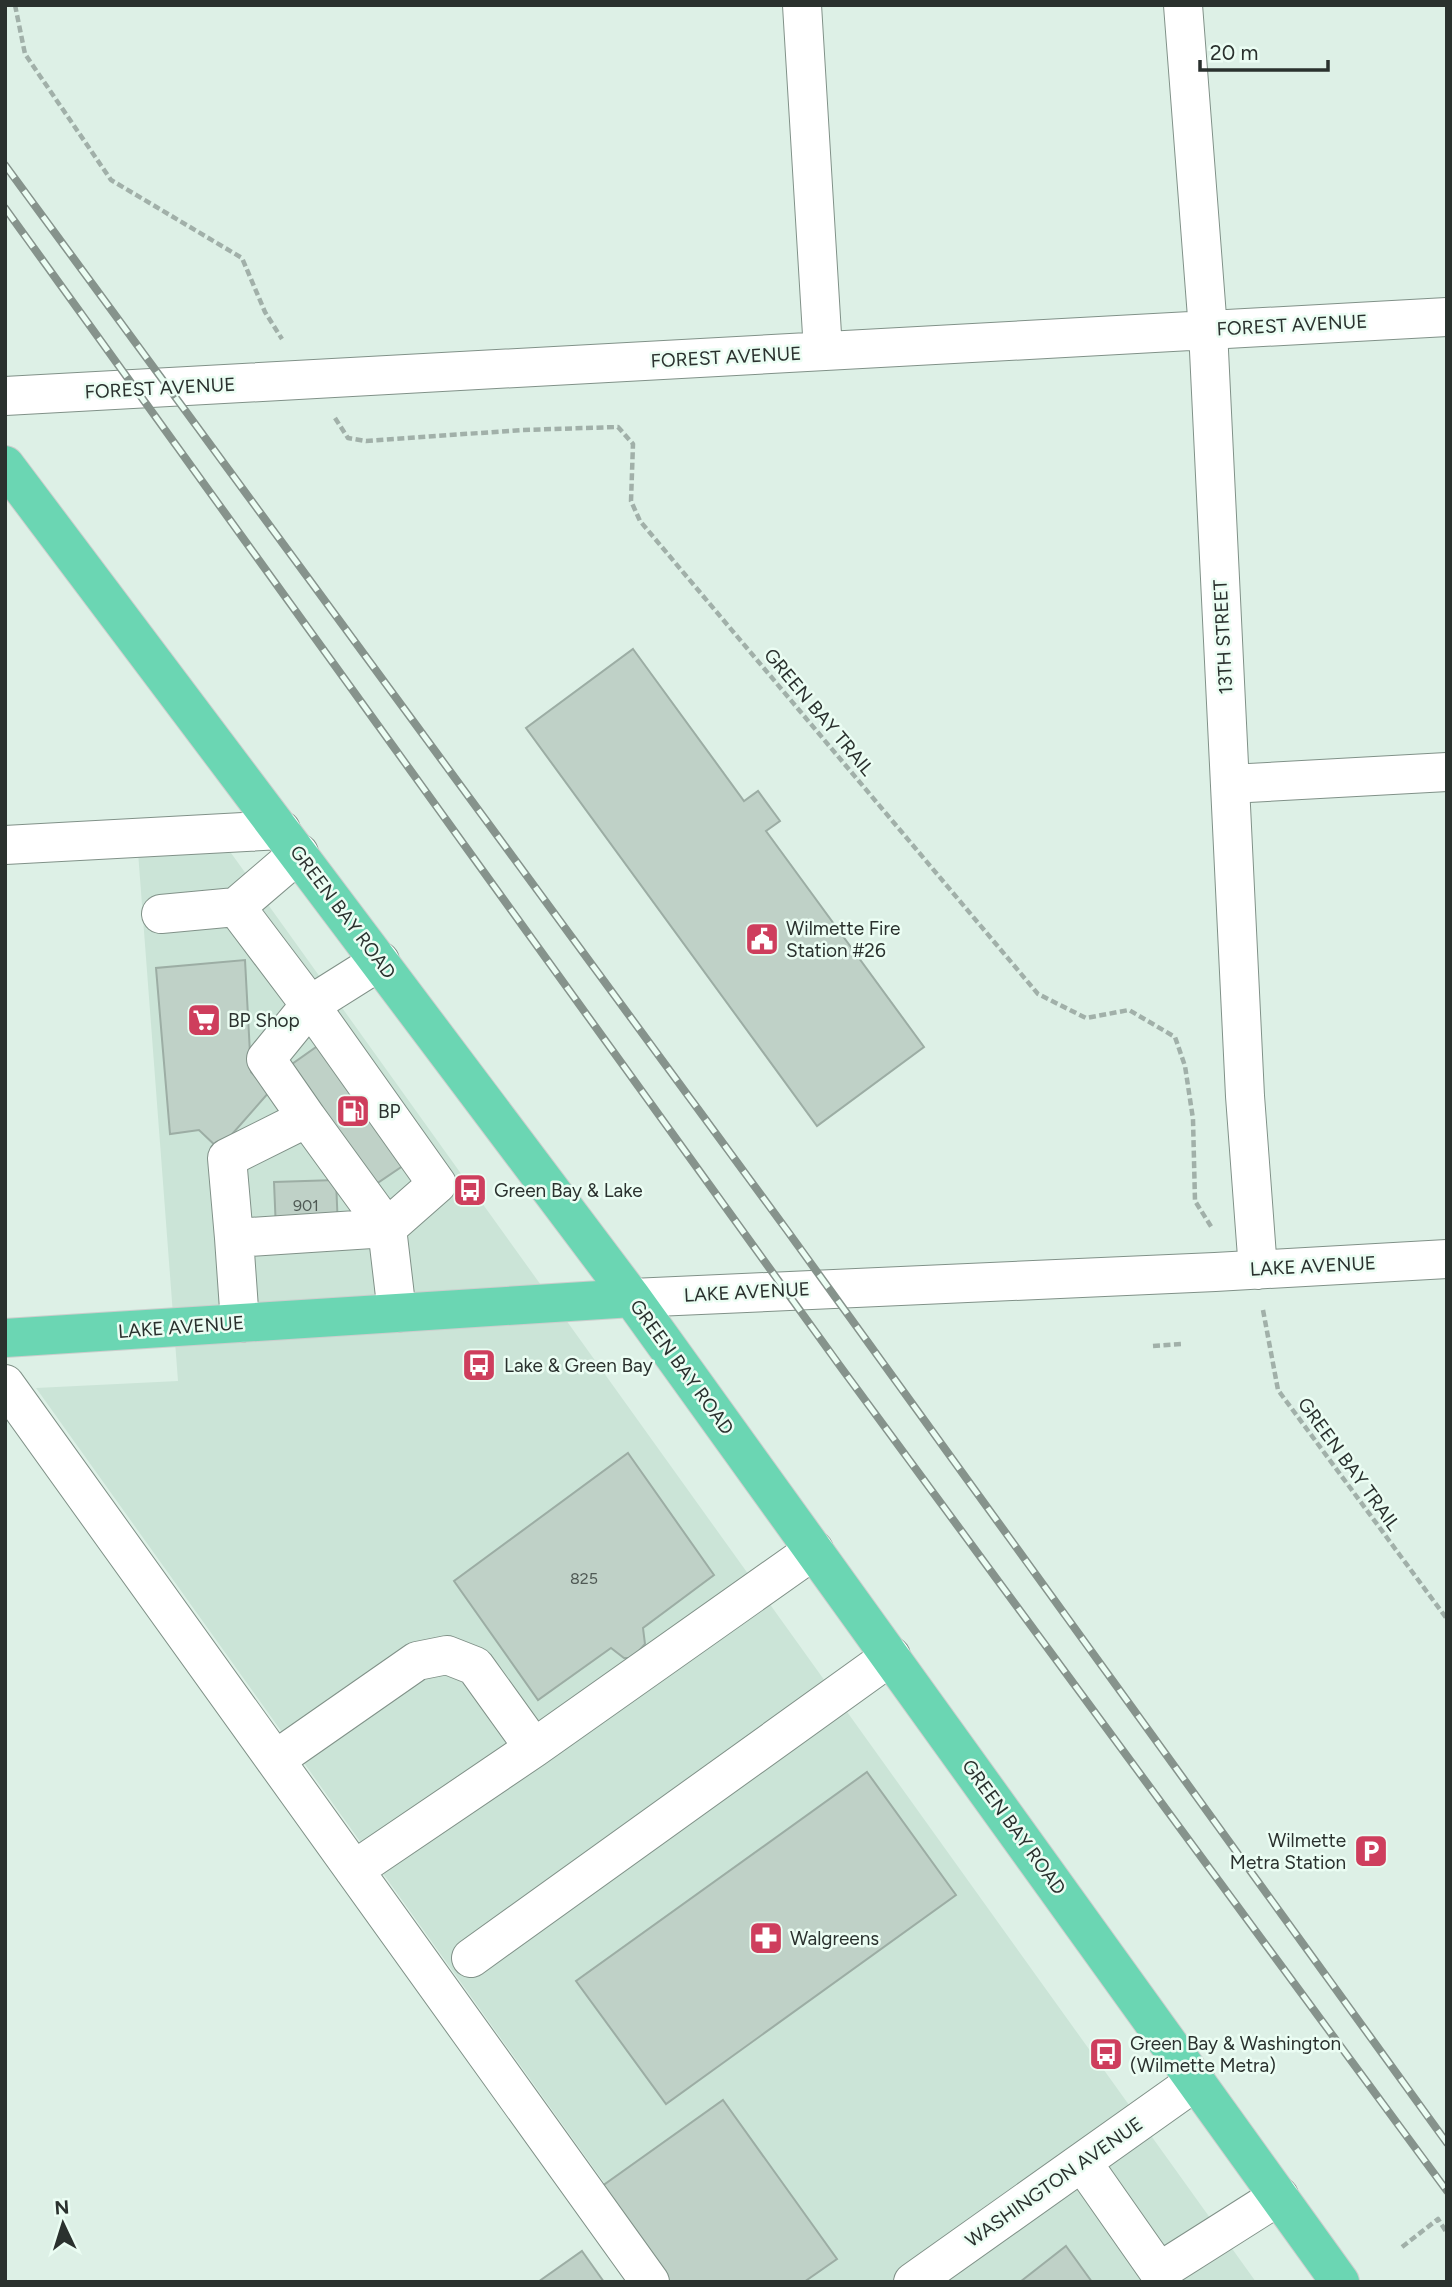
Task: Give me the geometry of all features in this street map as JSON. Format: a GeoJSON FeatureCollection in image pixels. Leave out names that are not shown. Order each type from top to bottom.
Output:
{"type":"FeatureCollection","features":[{"type":"Feature","properties":{"kind":"main road","name":"GREEN BAY ROAD"},"geometry":{"type":"LineString","coordinates":[[5,465],[632,1298],[1340,2282]]}},
{"type":"Feature","properties":{"kind":"main road","name":"LAKE AVENUE"},"geometry":{"type":"LineString","coordinates":[[5,1338],[632,1298]]}},
{"type":"Feature","properties":{"kind":"street"},"geometry":{"type":"LineString","coordinates":[[802,5],[822,351]]}},
{"type":"Feature","properties":{"kind":"street","name":"13TH STREET"},"geometry":{"type":"LineString","coordinates":[[1183,5],[1208,330],[1245,1096],[1258,1270]]}},
{"type":"Feature","properties":{"kind":"street","name":"FOREST AVENUE"},"geometry":{"type":"LineString","coordinates":[[5,396],[1447,317]]}},
{"type":"Feature","properties":{"kind":"street"},"geometry":{"type":"LineString","coordinates":[[1230,784],[1447,772]]}},
{"type":"Feature","properties":{"kind":"street"},"geometry":{"type":"LineString","coordinates":[[5,845],[290,842]]}},
{"type":"Feature","properties":{"kind":"street"},"geometry":{"type":"LineString","coordinates":[[161,914],[236,907],[290,842]]}},
{"type":"Feature","properties":{"kind":"street"},"geometry":{"type":"LineString","coordinates":[[234,1238],[387,1228],[437,1184],[310,1005],[236,907]]}},
{"type":"Feature","properties":{"kind":"street"},"geometry":{"type":"LineString","coordinates":[[380,961],[310,1005],[266,1059],[387,1228],[397,1313]]}},
{"type":"Feature","properties":{"kind":"street"},"geometry":{"type":"LineString","coordinates":[[240,1323],[228,1158],[307,1118]]}},
{"type":"Feature","properties":{"kind":"street","name":"LAKE AVENUE"},"geometry":{"type":"LineString","coordinates":[[632,1298],[1447,1259]]}},
{"type":"Feature","properties":{"kind":"street"},"geometry":{"type":"LineString","coordinates":[[5,1384],[650,2282]]}},
{"type":"Feature","properties":{"kind":"street"},"geometry":{"type":"LineString","coordinates":[[354,1870],[534,1748],[814,1550]]}},
{"type":"Feature","properties":{"kind":"street"},"geometry":{"type":"LineString","coordinates":[[275,1760],[417,1661],[447,1656],[475,1666],[534,1748]]}},
{"type":"Feature","properties":{"kind":"street"},"geometry":{"type":"LineString","coordinates":[[471,1958],[891,1657]]}},
{"type":"Feature","properties":{"kind":"street","name":"WASHINGTON AVENUE"},"geometry":{"type":"LineString","coordinates":[[913,2282],[1196,2081]]}},
{"type":"Feature","properties":{"kind":"street"},"geometry":{"type":"LineString","coordinates":[[1082,2162],[1159,2272],[1279,2196]]}},
{"type":"Feature","properties":{"kind":"path"},"geometry":{"type":"LineString","coordinates":[[15,5],[25,54],[111,180],[242,258],[265,312],[288,348]]}},
{"type":"Feature","properties":{"kind":"path","name":"GREEN BAY TRAIL"},"geometry":{"type":"LineString","coordinates":[[333,416],[348,438],[366,441],[522,430],[618,427],[633,444],[631,501],[640,521],[1038,994],[1086,1018],[1129,1010],[1175,1037],[1185,1066],[1193,1119],[1195,1201]]}},
{"type":"Feature","properties":{"kind":"path","name":"GREEN BAY TRAIL"},"geometry":{"type":"LineString","coordinates":[[1264,1310],[1278,1390],[1447,1619]]}},
{"type":"Feature","properties":{"kind":"path"},"geometry":{"type":"LineString","coordinates":[[1153,1346],[1182,1344]]}},
{"type":"Feature","properties":{"kind":"path"},"geometry":{"type":"LineString","coordinates":[[1402,2247],[1438,2219],[1447,2233]]}},
{"type":"Feature","properties":{"kind":"shaded area"},"geometry":{"type":"Polygon","coordinates":[[[226,846],[1256,2282],[675,2282],[36,1388],[178,1381],[138,852],[226,846]]]}},
{"type":"Feature","properties":{"kind":"building","name":"Wilmette Fire Station #26"},"geometry":{"type":"Polygon","coordinates":[[[633,649],[744,801],[758,791],[780,821],[766,831],[924,1047],[817,1126],[526,728],[633,649]]]}},
{"type":"Feature","properties":{"kind":"building","name":"BP Shop"},"geometry":{"type":"Polygon","coordinates":[[[245,960],[251,1072],[270,1091],[219,1149],[199,1130],[170,1134],[156,968],[245,960]]]}},
{"type":"Feature","properties":{"kind":"building","name":"BP"},"geometry":{"type":"Polygon","coordinates":[[[329,1038],[413,1159],[376,1184],[292,1064],[329,1038]]]}},
{"type":"Feature","properties":{"kind":"building"},"geometry":{"type":"Polygon","coordinates":[[[336,1180],[338,1228],[276,1230],[274,1182],[336,1180]]]}},
{"type":"Feature","properties":{"kind":"building"},"geometry":{"type":"Polygon","coordinates":[[[628,1453],[714,1575],[643,1628],[645,1644],[633,1658],[624,1658],[611,1648],[538,1700],[454,1581],[628,1453]]]}},
{"type":"Feature","properties":{"kind":"building","name":"Walgreens"},"geometry":{"type":"Polygon","coordinates":[[[867,1772],[956,1895],[666,2104],[576,1981],[867,1772]]]}},
{"type":"Feature","properties":{"kind":"building"},"geometry":{"type":"Polygon","coordinates":[[[723,2100],[837,2259],[804,2282],[665,2282],[598,2189],[723,2100]]]}},
{"type":"Feature","properties":{"kind":"building"},"geometry":{"type":"Polygon","coordinates":[[[1066,2246],[1092,2282],[1020,2282],[1066,2246]]]}},
{"type":"Feature","properties":{"kind":"building"},"geometry":{"type":"Polygon","coordinates":[[[582,2251],[604,2282],[538,2282],[582,2251]]]}},
{"type":"Feature","properties":{"kind":"railway"},"geometry":{"type":"LineString","coordinates":[[5,165],[786,1229],[1447,2143]]}},
{"type":"Feature","properties":{"kind":"railway"},"geometry":{"type":"LineString","coordinates":[[5,208],[840,1366],[1447,2191]]}},
{"type":"Feature","properties":{"kind":"place","name":"Wilmette Fire Station #26"},"geometry":{"type":"Point","coordinates":[762,939]}},
{"type":"Feature","properties":{"kind":"place","name":"BP Shop"},"geometry":{"type":"Point","coordinates":[204,1020]}},
{"type":"Feature","properties":{"kind":"place","name":"BP"},"geometry":{"type":"Point","coordinates":[353,1111]}},
{"type":"Feature","properties":{"kind":"place","name":"Green Bay & Lake"},"geometry":{"type":"Point","coordinates":[470,1190]}},
{"type":"Feature","properties":{"kind":"place","name":"Lake & Green Bay"},"geometry":{"type":"Point","coordinates":[479,1365]}},
{"type":"Feature","properties":{"kind":"place","name":"Wilmette Metra Station"},"geometry":{"type":"Point","coordinates":[1371,1851]}},
{"type":"Feature","properties":{"kind":"place","name":"Walgreens"},"geometry":{"type":"Point","coordinates":[766,1938]}},
{"type":"Feature","properties":{"kind":"place","name":"Green Bay & Washington (Wilmette Metra)"},"geometry":{"type":"Point","coordinates":[1106,2054]}}]}
